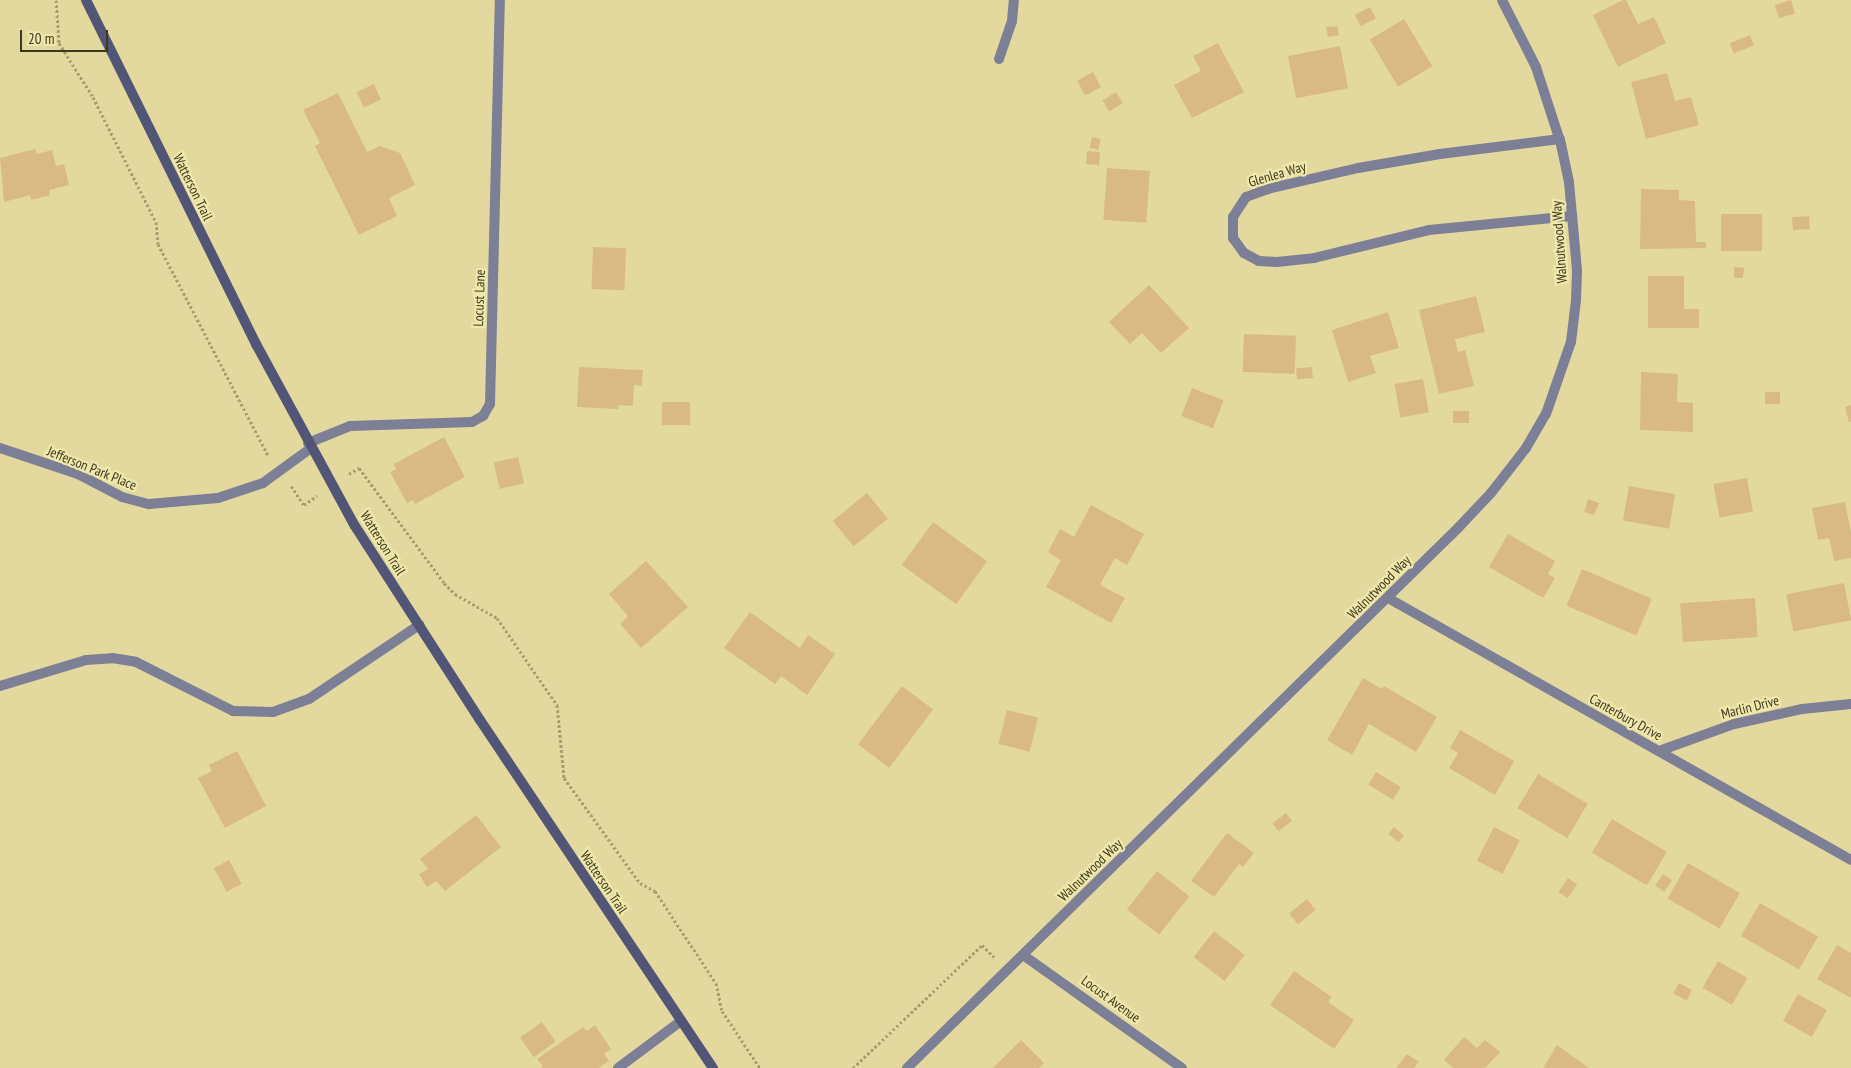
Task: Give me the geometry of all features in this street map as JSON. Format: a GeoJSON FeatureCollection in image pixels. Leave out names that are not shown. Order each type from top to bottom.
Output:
{"type":"FeatureCollection","features":[{"type":"Feature","properties":{"kind":"main road","name":"Watterson Trail"},"geometry":{"type":"LineString","coordinates":[[86,0],[256,344],[355,526],[418,625],[713,1068]]}},
{"type":"Feature","properties":{"kind":"street","name":"Locust Lane"},"geometry":{"type":"LineString","coordinates":[[310,446],[350,426],[472,422],[484,416],[490,404],[500,0]]}},
{"type":"Feature","properties":{"kind":"street"},"geometry":{"type":"LineString","coordinates":[[999,60],[1012,21],[1014,0]]}},
{"type":"Feature","properties":{"kind":"street","name":"Walnutwood Way"},"geometry":{"type":"LineString","coordinates":[[907,1068],[1388,598],[1492,493],[1526,448],[1546,414],[1571,342],[1577,270],[1572,216],[1560,139],[1536,67],[1502,0]]}},
{"type":"Feature","properties":{"kind":"street","name":"Glenlea Way"},"geometry":{"type":"LineString","coordinates":[[1560,139],[1440,154],[1268,189],[1246,197],[1233,217],[1234,238],[1244,253],[1259,261],[1277,262],[1314,258],[1429,230],[1572,216]]}},
{"type":"Feature","properties":{"kind":"street","name":"Jefferson Park Place"},"geometry":{"type":"LineString","coordinates":[[0,448],[78,474],[122,497],[150,504],[218,498],[262,483],[310,446]]}},
{"type":"Feature","properties":{"kind":"street","name":"Canterbury Drive"},"geometry":{"type":"LineString","coordinates":[[1388,598],[1851,860]]}},
{"type":"Feature","properties":{"kind":"street"},"geometry":{"type":"LineString","coordinates":[[0,686],[86,660],[112,658],[136,662],[233,711],[273,712],[309,699],[418,625]]}},
{"type":"Feature","properties":{"kind":"street","name":"Marlin Drive"},"geometry":{"type":"LineString","coordinates":[[1659,751],[1734,724],[1802,709],[1851,704]]}},
{"type":"Feature","properties":{"kind":"street","name":"Locust Avenue"},"geometry":{"type":"LineString","coordinates":[[1023,955],[1182,1068]]}},
{"type":"Feature","properties":{"kind":"street"},"geometry":{"type":"LineString","coordinates":[[618,1068],[681,1021]]}},
{"type":"Feature","properties":{"kind":"path"},"geometry":{"type":"LineString","coordinates":[[516,647],[557,705],[564,778],[640,883],[655,891],[716,983],[722,1012],[760,1068]]}},
{"type":"Feature","properties":{"kind":"path"},"geometry":{"type":"LineString","coordinates":[[853,1068],[982,945],[1007,971]]}},
{"type":"Feature","properties":{"kind":"building"},"geometry":{"type":"Polygon","coordinates":[[[1626,0],[1638,24],[1654,17],[1666,43],[1618,67],[1593,15],[1626,0]]]}},
{"type":"Feature","properties":{"kind":"building"},"geometry":{"type":"Polygon","coordinates":[[[1791,0],[1795,13],[1779,18],[1775,5],[1791,0]]]}},
{"type":"Feature","properties":{"kind":"building"},"geometry":{"type":"Polygon","coordinates":[[[1370,7],[1376,19],[1361,26],[1355,15],[1370,7]]]}},
{"type":"Feature","properties":{"kind":"building"},"geometry":{"type":"Polygon","coordinates":[[[1404,19],[1432,66],[1398,87],[1370,40],[1404,19]]]}},
{"type":"Feature","properties":{"kind":"building"},"geometry":{"type":"Polygon","coordinates":[[[1337,26],[1339,35],[1328,37],[1326,27],[1337,26]]]}},
{"type":"Feature","properties":{"kind":"building"},"geometry":{"type":"Polygon","coordinates":[[[1750,35],[1754,45],[1734,53],[1730,43],[1750,35]]]}},
{"type":"Feature","properties":{"kind":"building"},"geometry":{"type":"Polygon","coordinates":[[[1218,43],[1244,92],[1192,118],[1174,85],[1201,71],[1193,56],[1218,43]]]}},
{"type":"Feature","properties":{"kind":"building"},"geometry":{"type":"Polygon","coordinates":[[[1340,46],[1348,88],[1296,98],[1288,56],[1340,46]]]}},
{"type":"Feature","properties":{"kind":"building"},"geometry":{"type":"Polygon","coordinates":[[[1093,72],[1101,87],[1085,95],[1077,80],[1093,72]]]}},
{"type":"Feature","properties":{"kind":"building"},"geometry":{"type":"Polygon","coordinates":[[[1667,73],[1675,101],[1691,97],[1699,125],[1646,139],[1631,82],[1667,73]]]}},
{"type":"Feature","properties":{"kind":"building"},"geometry":{"type":"Polygon","coordinates":[[[374,84],[381,99],[364,107],[357,92],[374,84]]]}},
{"type":"Feature","properties":{"kind":"building"},"geometry":{"type":"Polygon","coordinates":[[[1116,92],[1123,103],[1109,112],[1102,100],[1116,92]]]}},
{"type":"Feature","properties":{"kind":"building"},"geometry":{"type":"Polygon","coordinates":[[[338,93],[367,152],[380,146],[400,153],[415,185],[389,198],[397,216],[359,235],[315,146],[320,143],[303,110],[338,93]]]}},
{"type":"Feature","properties":{"kind":"building"},"geometry":{"type":"Polygon","coordinates":[[[1092,137],[1101,139],[1098,150],[1090,148],[1092,137]]]}},
{"type":"Feature","properties":{"kind":"building"},"geometry":{"type":"Polygon","coordinates":[[[35,149],[37,154],[52,150],[56,166],[64,164],[69,185],[49,190],[50,195],[31,200],[30,195],[4,202],[0,158],[35,149]]]}},
{"type":"Feature","properties":{"kind":"building"},"geometry":{"type":"Polygon","coordinates":[[[1087,151],[1100,152],[1099,165],[1086,164],[1087,151]]]}},
{"type":"Feature","properties":{"kind":"building"},"geometry":{"type":"Polygon","coordinates":[[[1107,168],[1150,171],[1146,223],[1103,220],[1107,168]]]}},
{"type":"Feature","properties":{"kind":"building"},"geometry":{"type":"Polygon","coordinates":[[[1641,189],[1679,190],[1679,200],[1695,201],[1696,242],[1706,242],[1706,248],[1640,249],[1641,189]]]}},
{"type":"Feature","properties":{"kind":"building"},"geometry":{"type":"Polygon","coordinates":[[[1721,214],[1762,214],[1762,251],[1721,251],[1721,214]]]}},
{"type":"Feature","properties":{"kind":"building"},"geometry":{"type":"Polygon","coordinates":[[[1809,216],[1810,229],[1793,230],[1792,217],[1809,216]]]}},
{"type":"Feature","properties":{"kind":"building"},"geometry":{"type":"Polygon","coordinates":[[[593,247],[626,248],[625,290],[592,289],[593,247]]]}},
{"type":"Feature","properties":{"kind":"building"},"geometry":{"type":"Polygon","coordinates":[[[1734,267],[1744,268],[1743,278],[1734,278],[1734,267]]]}},
{"type":"Feature","properties":{"kind":"building"},"geometry":{"type":"Polygon","coordinates":[[[1648,276],[1684,276],[1684,309],[1699,309],[1699,328],[1648,328],[1648,276]]]}},
{"type":"Feature","properties":{"kind":"building"},"geometry":{"type":"Polygon","coordinates":[[[1149,285],[1189,328],[1161,353],[1142,333],[1130,344],[1109,322],[1149,285]]]}},
{"type":"Feature","properties":{"kind":"building"},"geometry":{"type":"Polygon","coordinates":[[[1476,296],[1485,332],[1455,339],[1458,352],[1465,350],[1474,386],[1439,394],[1419,310],[1476,296]]]}},
{"type":"Feature","properties":{"kind":"building"},"geometry":{"type":"Polygon","coordinates":[[[1388,312],[1399,348],[1370,356],[1376,373],[1348,382],[1332,330],[1388,312]]]}},
{"type":"Feature","properties":{"kind":"building"},"geometry":{"type":"Polygon","coordinates":[[[1244,334],[1296,336],[1295,374],[1243,372],[1244,334]]]}},
{"type":"Feature","properties":{"kind":"building"},"geometry":{"type":"Polygon","coordinates":[[[579,367],[643,370],[642,386],[634,385],[633,406],[619,405],[618,409],[577,407],[579,367]]]}},
{"type":"Feature","properties":{"kind":"building"},"geometry":{"type":"Polygon","coordinates":[[[1312,367],[1313,378],[1297,379],[1296,368],[1312,367]]]}},
{"type":"Feature","properties":{"kind":"building"},"geometry":{"type":"Polygon","coordinates":[[[1641,372],[1678,374],[1677,402],[1693,403],[1693,432],[1640,430],[1641,372]]]}},
{"type":"Feature","properties":{"kind":"building"},"geometry":{"type":"Polygon","coordinates":[[[1423,379],[1429,412],[1400,418],[1394,384],[1423,379]]]}},
{"type":"Feature","properties":{"kind":"building"},"geometry":{"type":"Polygon","coordinates":[[[1192,388],[1224,400],[1213,428],[1181,416],[1192,388]]]}},
{"type":"Feature","properties":{"kind":"building"},"geometry":{"type":"Polygon","coordinates":[[[1765,392],[1780,392],[1780,404],[1765,404],[1765,392]]]}},
{"type":"Feature","properties":{"kind":"building"},"geometry":{"type":"Polygon","coordinates":[[[662,402],[690,402],[690,425],[662,425],[662,402]]]}},
{"type":"Feature","properties":{"kind":"building"},"geometry":{"type":"Polygon","coordinates":[[[1851,405],[1851,422],[1849,422],[1845,407],[1851,405]]]}},
{"type":"Feature","properties":{"kind":"building"},"geometry":{"type":"Polygon","coordinates":[[[1453,411],[1469,411],[1469,423],[1453,423],[1453,411]]]}},
{"type":"Feature","properties":{"kind":"building"},"geometry":{"type":"Polygon","coordinates":[[[444,437],[465,477],[415,504],[413,500],[407,503],[390,472],[396,469],[394,464],[444,437]]]}},
{"type":"Feature","properties":{"kind":"building"},"geometry":{"type":"Polygon","coordinates":[[[518,457],[524,483],[500,489],[494,463],[518,457]]]}},
{"type":"Feature","properties":{"kind":"building"},"geometry":{"type":"Polygon","coordinates":[[[1747,478],[1753,511],[1719,517],[1714,484],[1747,478]]]}},
{"type":"Feature","properties":{"kind":"building"},"geometry":{"type":"Polygon","coordinates":[[[1629,486],[1675,494],[1669,529],[1623,520],[1629,486]]]}},
{"type":"Feature","properties":{"kind":"building"},"geometry":{"type":"Polygon","coordinates":[[[867,493],[888,519],[854,546],[833,521],[867,493]]]}},
{"type":"Feature","properties":{"kind":"building"},"geometry":{"type":"Polygon","coordinates":[[[1588,499],[1599,503],[1594,515],[1584,512],[1588,499]]]}},
{"type":"Feature","properties":{"kind":"building"},"geometry":{"type":"Polygon","coordinates":[[[1845,502],[1851,533],[1851,558],[1834,561],[1829,538],[1818,540],[1812,508],[1845,502]]]}},
{"type":"Feature","properties":{"kind":"building"},"geometry":{"type":"Polygon","coordinates":[[[1091,505],[1144,534],[1127,565],[1115,558],[1100,585],[1125,598],[1111,623],[1046,587],[1061,560],[1048,552],[1060,529],[1074,537],[1091,505]]]}},
{"type":"Feature","properties":{"kind":"building"},"geometry":{"type":"Polygon","coordinates":[[[933,522],[987,561],[956,604],[902,565],[933,522]]]}},
{"type":"Feature","properties":{"kind":"building"},"geometry":{"type":"Polygon","coordinates":[[[1508,534],[1555,561],[1548,574],[1555,578],[1543,598],[1489,567],[1508,534]]]}},
{"type":"Feature","properties":{"kind":"building"},"geometry":{"type":"Polygon","coordinates":[[[646,561],[688,607],[641,648],[620,624],[628,616],[609,594],[646,561]]]}},
{"type":"Feature","properties":{"kind":"building"},"geometry":{"type":"Polygon","coordinates":[[[1582,569],[1652,599],[1636,636],[1566,606],[1582,569]]]}},
{"type":"Feature","properties":{"kind":"building"},"geometry":{"type":"Polygon","coordinates":[[[1844,583],[1851,620],[1793,632],[1786,594],[1844,583]]]}},
{"type":"Feature","properties":{"kind":"building"},"geometry":{"type":"Polygon","coordinates":[[[1755,598],[1758,637],[1683,642],[1680,603],[1755,598]]]}},
{"type":"Feature","properties":{"kind":"building"},"geometry":{"type":"Polygon","coordinates":[[[750,612],[800,648],[808,635],[835,654],[807,695],[781,676],[775,684],[724,648],[750,612]]]}},
{"type":"Feature","properties":{"kind":"building"},"geometry":{"type":"Polygon","coordinates":[[[1363,678],[1382,689],[1384,686],[1437,717],[1416,752],[1369,724],[1352,755],[1327,740],[1363,678]]]}},
{"type":"Feature","properties":{"kind":"building"},"geometry":{"type":"Polygon","coordinates":[[[902,686],[933,709],[889,768],[858,744],[902,686]]]}},
{"type":"Feature","properties":{"kind":"building"},"geometry":{"type":"Polygon","coordinates":[[[1007,710],[1038,718],[1030,752],[999,744],[1007,710]]]}},
{"type":"Feature","properties":{"kind":"building"},"geometry":{"type":"Polygon","coordinates":[[[1460,730],[1514,761],[1495,795],[1449,768],[1458,753],[1450,748],[1460,730]]]}},
{"type":"Feature","properties":{"kind":"building"},"geometry":{"type":"Polygon","coordinates":[[[237,751],[266,806],[225,828],[198,778],[212,771],[209,765],[237,751]]]}},
{"type":"Feature","properties":{"kind":"building"},"geometry":{"type":"Polygon","coordinates":[[[1376,772],[1401,787],[1393,800],[1368,785],[1376,772]]]}},
{"type":"Feature","properties":{"kind":"building"},"geometry":{"type":"Polygon","coordinates":[[[1538,774],[1588,804],[1567,838],[1517,808],[1538,774]]]}},
{"type":"Feature","properties":{"kind":"building"},"geometry":{"type":"Polygon","coordinates":[[[1286,813],[1292,821],[1278,831],[1272,823],[1286,813]]]}},
{"type":"Feature","properties":{"kind":"building"},"geometry":{"type":"Polygon","coordinates":[[[476,815],[501,847],[445,891],[436,881],[427,887],[419,874],[428,869],[420,859],[476,815]]]}},
{"type":"Feature","properties":{"kind":"building"},"geometry":{"type":"Polygon","coordinates":[[[1612,819],[1667,852],[1647,885],[1592,852],[1612,819]]]}},
{"type":"Feature","properties":{"kind":"building"},"geometry":{"type":"Polygon","coordinates":[[[1394,827],[1404,835],[1398,842],[1388,834],[1394,827]]]}},
{"type":"Feature","properties":{"kind":"building"},"geometry":{"type":"Polygon","coordinates":[[[1494,827],[1520,840],[1503,874],[1477,861],[1494,827]]]}},
{"type":"Feature","properties":{"kind":"building"},"geometry":{"type":"Polygon","coordinates":[[[1227,833],[1254,853],[1243,867],[1239,864],[1214,897],[1191,881],[1227,833]]]}},
{"type":"Feature","properties":{"kind":"building"},"geometry":{"type":"Polygon","coordinates":[[[229,860],[242,884],[227,892],[214,868],[229,860]]]}},
{"type":"Feature","properties":{"kind":"building"},"geometry":{"type":"Polygon","coordinates":[[[1688,863],[1740,893],[1719,929],[1668,899],[1688,863]]]}},
{"type":"Feature","properties":{"kind":"building"},"geometry":{"type":"Polygon","coordinates":[[[1157,871],[1189,896],[1159,935],[1127,910],[1157,871]]]}},
{"type":"Feature","properties":{"kind":"building"},"geometry":{"type":"Polygon","coordinates":[[[1663,874],[1672,880],[1664,892],[1655,886],[1663,874]]]}},
{"type":"Feature","properties":{"kind":"building"},"geometry":{"type":"Polygon","coordinates":[[[1568,878],[1577,884],[1568,898],[1558,892],[1568,878]]]}},
{"type":"Feature","properties":{"kind":"building"},"geometry":{"type":"Polygon","coordinates":[[[1307,899],[1316,910],[1298,924],[1289,913],[1307,899]]]}},
{"type":"Feature","properties":{"kind":"building"},"geometry":{"type":"Polygon","coordinates":[[[1760,903],[1818,937],[1799,969],[1741,936],[1760,903]]]}},
{"type":"Feature","properties":{"kind":"building"},"geometry":{"type":"Polygon","coordinates":[[[1214,931],[1245,955],[1224,981],[1194,957],[1214,931]]]}},
{"type":"Feature","properties":{"kind":"building"},"geometry":{"type":"Polygon","coordinates":[[[1837,945],[1851,953],[1851,998],[1817,979],[1837,945]]]}},
{"type":"Feature","properties":{"kind":"building"},"geometry":{"type":"Polygon","coordinates":[[[1718,961],[1747,978],[1732,1005],[1702,988],[1718,961]]]}},
{"type":"Feature","properties":{"kind":"building"},"geometry":{"type":"Polygon","coordinates":[[[1294,971],[1332,997],[1328,1002],[1354,1020],[1334,1049],[1270,1005],[1294,971]]]}},
{"type":"Feature","properties":{"kind":"building"},"geometry":{"type":"Polygon","coordinates":[[[1679,983],[1692,990],[1687,1001],[1673,994],[1679,983]]]}},
{"type":"Feature","properties":{"kind":"building"},"geometry":{"type":"Polygon","coordinates":[[[1798,994],[1827,1010],[1812,1037],[1783,1021],[1798,994]]]}},
{"type":"Feature","properties":{"kind":"building"},"geometry":{"type":"Polygon","coordinates":[[[542,1022],[556,1042],[534,1057],[520,1037],[542,1022]]]}},
{"type":"Feature","properties":{"kind":"building"},"geometry":{"type":"Polygon","coordinates":[[[595,1025],[611,1049],[604,1054],[609,1061],[599,1068],[540,1068],[543,1066],[537,1059],[583,1027],[587,1031],[595,1025]]]}},
{"type":"Feature","properties":{"kind":"building"},"geometry":{"type":"Polygon","coordinates":[[[1464,1037],[1477,1048],[1485,1040],[1500,1052],[1485,1068],[1453,1068],[1444,1060],[1464,1037]]]}},
{"type":"Feature","properties":{"kind":"building"},"geometry":{"type":"Polygon","coordinates":[[[1021,1040],[1044,1063],[1039,1068],[993,1068],[1021,1040]]]}},
{"type":"Feature","properties":{"kind":"building"},"geometry":{"type":"Polygon","coordinates":[[[1557,1045],[1589,1068],[1543,1068],[1557,1045]]]}},
{"type":"Feature","properties":{"kind":"building"},"geometry":{"type":"Polygon","coordinates":[[[1407,1054],[1419,1062],[1414,1068],[1396,1068],[1407,1054]]]}}]}
